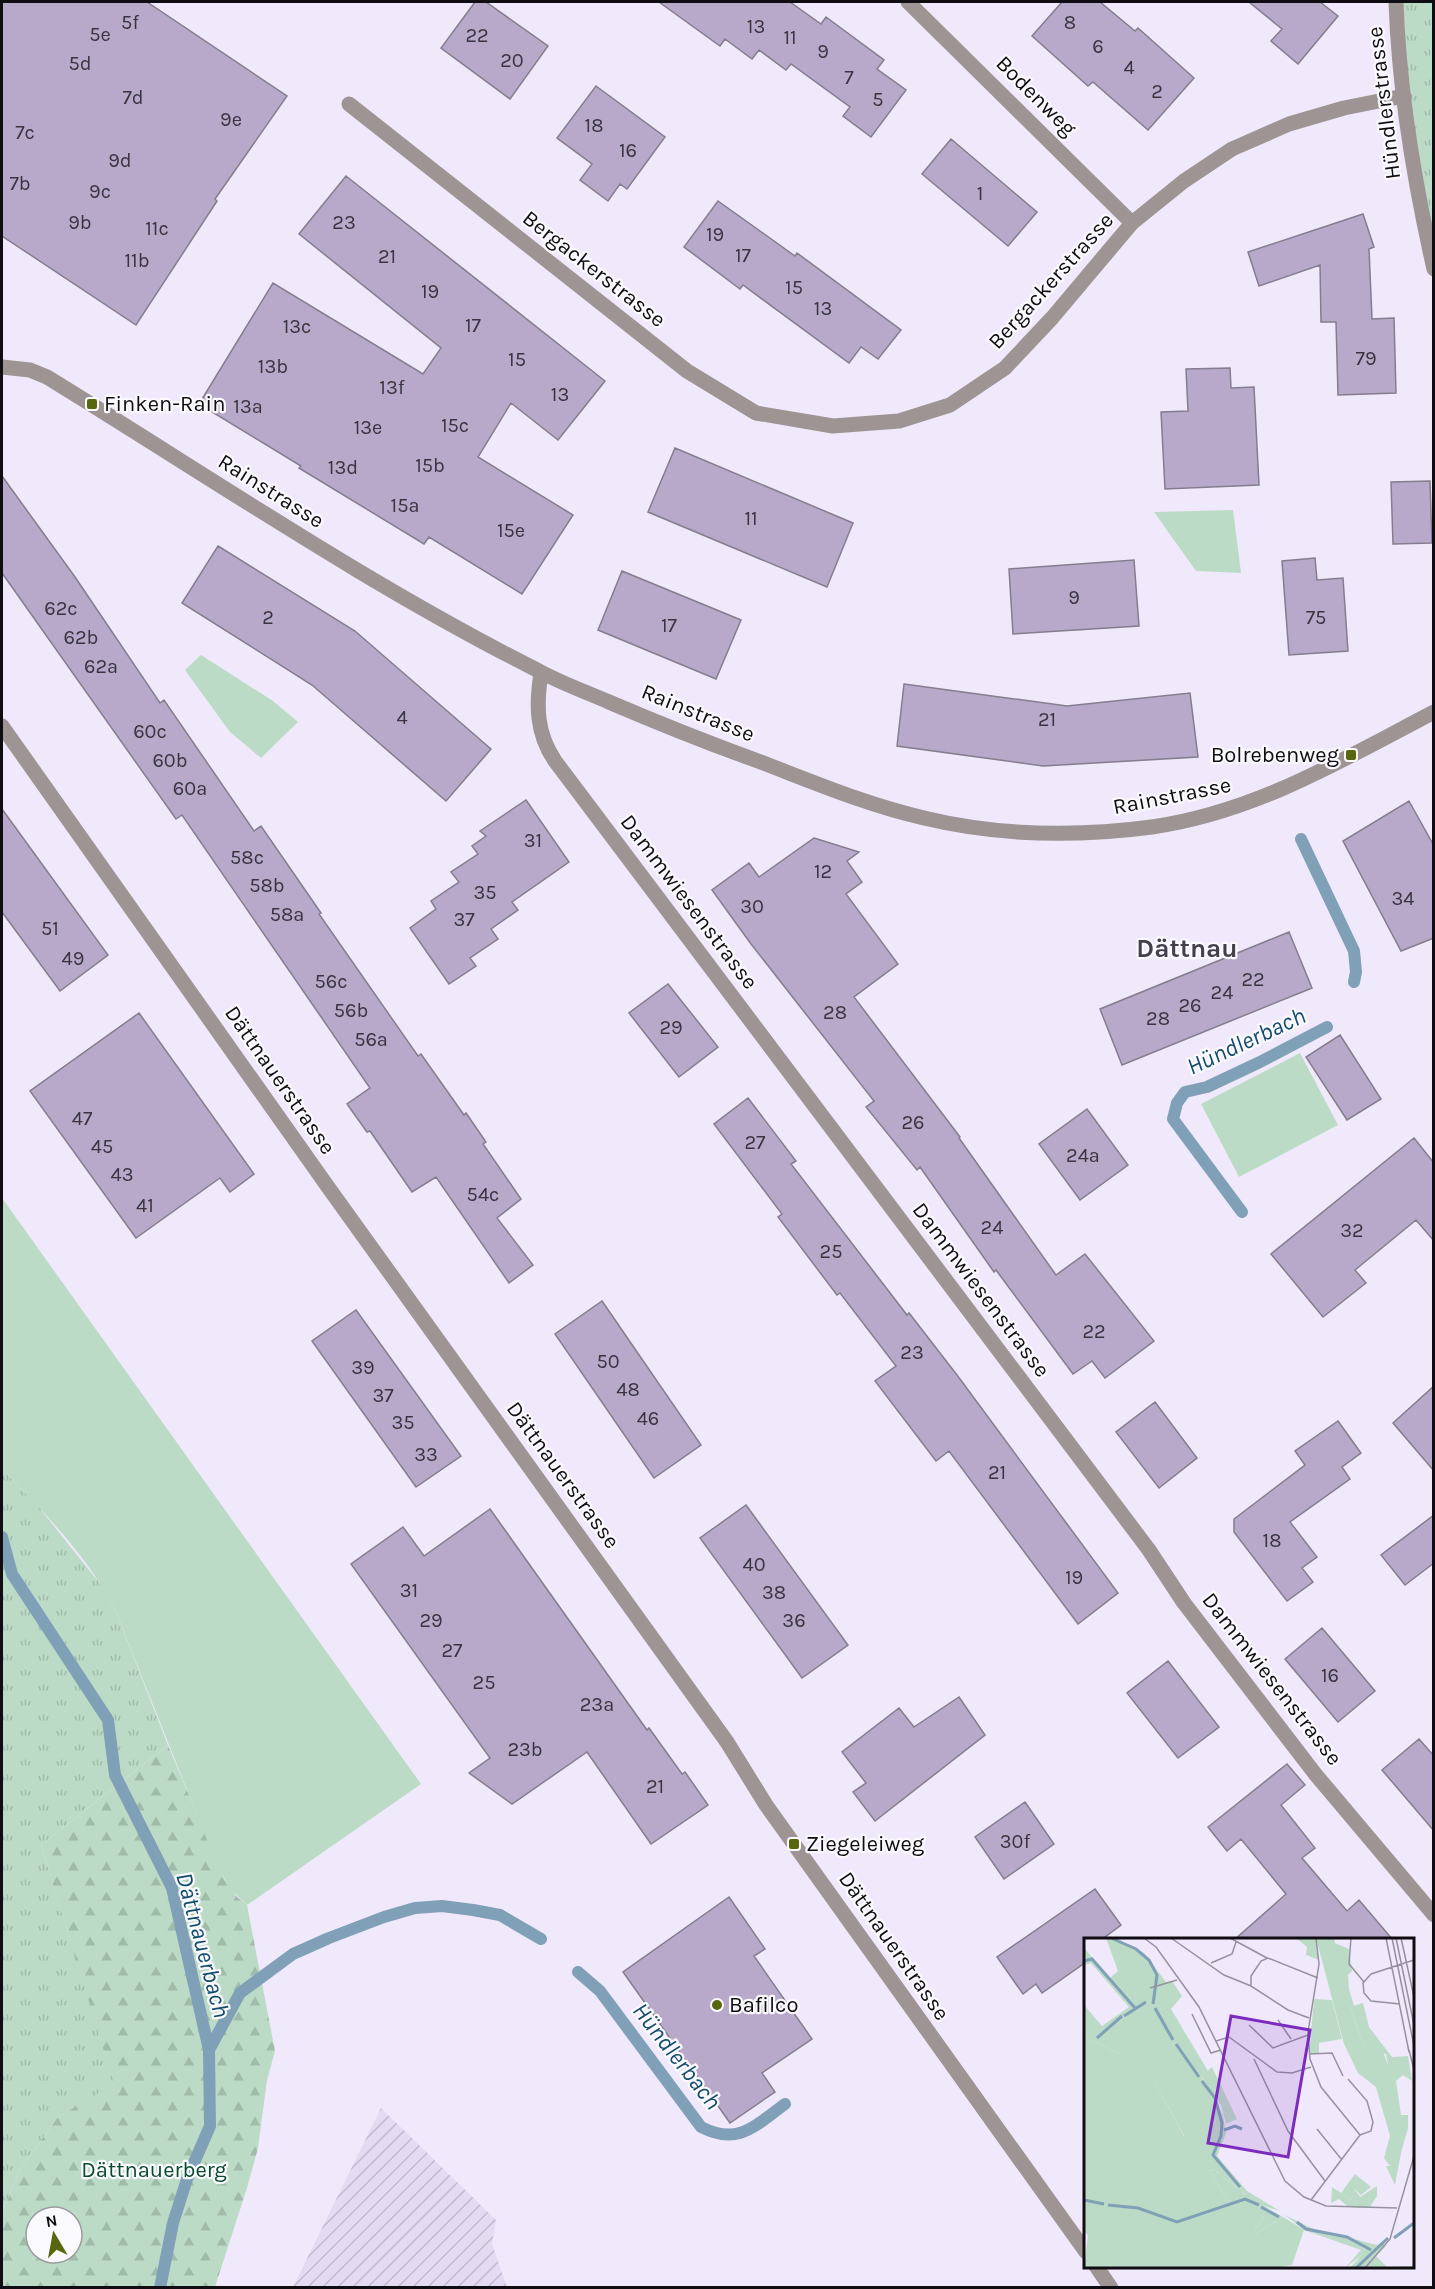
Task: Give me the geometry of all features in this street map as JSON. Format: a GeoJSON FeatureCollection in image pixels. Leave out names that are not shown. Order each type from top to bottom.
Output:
{"type":"FeatureCollection","features":[{"type":"Feature","properties":{"kind":"street","name":"Bodenweg"},"geometry":{"type":"LineString","coordinates":[[908,2],[1132,223]]}},
{"type":"Feature","properties":{"kind":"street","name":"Hündlerstrasse"},"geometry":{"type":"LineString","coordinates":[[1396,2],[1397,44],[1410,146],[1434,269]]}},
{"type":"Feature","properties":{"kind":"street","name":"Bergackerstrasse"},"geometry":{"type":"LineString","coordinates":[[349,104],[687,371],[756,413],[833,426],[899,421],[950,405],[1005,368],[1052,318],[1132,223],[1184,181],[1232,149],[1261,136],[1315,116],[1404,96]]}},
{"type":"Feature","properties":{"kind":"street","name":"Rainstrasse"},"geometry":{"type":"LineString","coordinates":[[2,367],[30,370],[47,377],[355,570],[541,673],[710,744],[863,800],[922,818],[986,830],[1015,832],[1078,833],[1152,827],[1245,805],[1284,789],[1434,712]]}},
{"type":"Feature","properties":{"kind":"street","name":"Dammwiesenstrasse"},"geometry":{"type":"LineString","coordinates":[[541,673],[538,691],[538,721],[546,748],[555,761],[1149,1550],[1184,1603],[1316,1775],[1434,1915]]}},
{"type":"Feature","properties":{"kind":"street","name":"Dättnauerstrasse"},"geometry":{"type":"LineString","coordinates":[[2,726],[328,1187],[727,1742],[766,1805],[1084,2249]]}},
{"type":"Feature","properties":{"kind":"street"},"geometry":{"type":"LineString","coordinates":[[1097,2268],[1111,2288]]}},
{"type":"Feature","properties":{"kind":"shaded area"},"geometry":{"type":"Polygon","coordinates":[[[381,2108],[496,2220],[492,2244],[507,2287],[293,2287],[381,2108]]]}},
{"type":"Feature","properties":{"kind":"green space"},"geometry":{"type":"Polygon","coordinates":[[[1396,2],[1433,2],[1433,269],[1396,2]]]}},
{"type":"Feature","properties":{"kind":"green space"},"geometry":{"type":"Polygon","coordinates":[[[1233,510],[1241,573],[1196,571],[1154,512],[1233,510]]]}},
{"type":"Feature","properties":{"kind":"green space"},"geometry":{"type":"Polygon","coordinates":[[[201,655],[273,701],[298,722],[261,758],[230,732],[185,670],[201,655]]]}},
{"type":"Feature","properties":{"kind":"green space"},"geometry":{"type":"Polygon","coordinates":[[[1300,1053],[1338,1125],[1239,1177],[1201,1104],[1300,1053]]]}},
{"type":"Feature","properties":{"kind":"green space"},"geometry":{"type":"Polygon","coordinates":[[[2,1198],[421,1784],[247,1905],[230,1889],[217,1865],[116,1612],[106,1593],[65,1536],[2,1469],[2,1198]]]}},
{"type":"Feature","properties":{"kind":"green space"},"geometry":{"type":"Polygon","coordinates":[[[2,1469],[38,1506],[105,1590],[116,1612],[168,1745],[41,1845],[115,2084],[58,2117],[20,2169],[2,2213],[2,1469]]]}},
{"type":"Feature","properties":{"kind":"green space","name":"Dättnauerberg"},"geometry":{"type":"Polygon","coordinates":[[[168,1745],[224,1879],[237,1897],[247,1905],[275,2051],[267,2080],[258,2148],[247,2188],[215,2287],[2,2288],[2,2213],[20,2169],[58,2117],[114,2084],[41,1845],[168,1745]]]}},
{"type":"Feature","properties":{"kind":"building"},"geometry":{"type":"Polygon","coordinates":[[[2,2],[147,2],[287,96],[215,199],[217,201],[136,325],[2,236],[2,2]]]}},
{"type":"Feature","properties":{"kind":"building"},"geometry":{"type":"Polygon","coordinates":[[[475,2],[486,2],[548,46],[510,99],[441,48],[475,2]]]}},
{"type":"Feature","properties":{"kind":"building"},"geometry":{"type":"Polygon","coordinates":[[[659,2],[790,2],[821,24],[826,17],[884,60],[877,69],[906,90],[871,137],[843,116],[850,107],[791,64],[786,70],[759,50],[752,59],[725,39],[720,46],[659,2]]]}},
{"type":"Feature","properties":{"kind":"building"},"geometry":{"type":"Polygon","coordinates":[[[1062,2],[1100,2],[1135,31],[1138,28],[1194,78],[1148,130],[1093,82],[1088,86],[1032,36],[1062,2]]]}},
{"type":"Feature","properties":{"kind":"building"},"geometry":{"type":"Polygon","coordinates":[[[1249,2],[1320,2],[1338,16],[1298,64],[1271,41],[1282,29],[1249,2]]]}},
{"type":"Feature","properties":{"kind":"building"},"geometry":{"type":"Polygon","coordinates":[[[596,86],[665,137],[627,189],[620,184],[608,201],[580,180],[592,164],[557,138],[596,86]]]}},
{"type":"Feature","properties":{"kind":"building"},"geometry":{"type":"Polygon","coordinates":[[[951,139],[1037,212],[1008,246],[922,174],[951,139]]]}},
{"type":"Feature","properties":{"kind":"building"},"geometry":{"type":"Polygon","coordinates":[[[346,176],[605,381],[558,440],[511,403],[478,457],[573,515],[522,594],[429,537],[424,544],[199,404],[273,283],[423,374],[441,348],[299,234],[346,176]]]}},
{"type":"Feature","properties":{"kind":"building"},"geometry":{"type":"Polygon","coordinates":[[[718,201],[795,256],[797,253],[901,330],[878,359],[861,347],[849,363],[743,285],[740,289],[684,247],[718,201]]]}},
{"type":"Feature","properties":{"kind":"building"},"geometry":{"type":"Polygon","coordinates":[[[1363,214],[1374,247],[1369,249],[1372,319],[1394,318],[1396,393],[1338,395],[1336,322],[1321,322],[1320,265],[1259,286],[1248,252],[1363,214]]]}},
{"type":"Feature","properties":{"kind":"building"},"geometry":{"type":"Polygon","coordinates":[[[1230,368],[1231,388],[1254,387],[1259,485],[1165,489],[1161,412],[1188,411],[1186,369],[1230,368]]]}},
{"type":"Feature","properties":{"kind":"building"},"geometry":{"type":"Polygon","coordinates":[[[675,448],[853,523],[827,587],[648,512],[675,448]]]}},
{"type":"Feature","properties":{"kind":"building"},"geometry":{"type":"Polygon","coordinates":[[[2,476],[75,577],[160,703],[164,700],[254,831],[261,826],[418,1056],[421,1054],[486,1142],[483,1144],[521,1199],[497,1218],[533,1265],[509,1283],[436,1177],[412,1192],[370,1131],[367,1132],[347,1104],[370,1088],[182,815],[176,819],[2,573],[2,476]]]}},
{"type":"Feature","properties":{"kind":"building"},"geometry":{"type":"Polygon","coordinates":[[[1430,481],[1432,543],[1393,544],[1391,482],[1430,481]]]}},
{"type":"Feature","properties":{"kind":"building"},"geometry":{"type":"Polygon","coordinates":[[[218,546],[355,631],[491,749],[446,801],[312,685],[182,603],[218,546]]]}},
{"type":"Feature","properties":{"kind":"building"},"geometry":{"type":"Polygon","coordinates":[[[1315,558],[1317,580],[1343,578],[1348,651],[1289,655],[1282,561],[1315,558]]]}},
{"type":"Feature","properties":{"kind":"building"},"geometry":{"type":"Polygon","coordinates":[[[1134,560],[1139,626],[1013,634],[1009,569],[1134,560]]]}},
{"type":"Feature","properties":{"kind":"building"},"geometry":{"type":"Polygon","coordinates":[[[622,571],[741,620],[716,679],[598,630],[622,571]]]}},
{"type":"Feature","properties":{"kind":"building"},"geometry":{"type":"Polygon","coordinates":[[[904,684],[1067,706],[1190,693],[1198,757],[1043,766],[897,746],[904,684]]]}},
{"type":"Feature","properties":{"kind":"building"},"geometry":{"type":"Polygon","coordinates":[[[526,800],[569,862],[512,902],[518,910],[491,929],[498,939],[470,958],[476,966],[449,984],[410,928],[436,909],[431,901],[459,882],[451,872],[478,854],[472,846],[486,836],[480,831],[526,800]]]}},
{"type":"Feature","properties":{"kind":"building"},"geometry":{"type":"Polygon","coordinates":[[[1409,801],[1434,846],[1434,938],[1401,951],[1343,841],[1409,801]]]}},
{"type":"Feature","properties":{"kind":"building"},"geometry":{"type":"Polygon","coordinates":[[[2,809],[108,955],[60,991],[2,912],[2,809]]]}},
{"type":"Feature","properties":{"kind":"building"},"geometry":{"type":"Polygon","coordinates":[[[814,838],[859,852],[847,861],[862,882],[846,894],[898,964],[854,997],[960,1137],[1056,1275],[1085,1254],[1154,1341],[1105,1378],[1092,1361],[1073,1374],[996,1270],[994,1272],[920,1167],[917,1170],[866,1107],[874,1101],[751,944],[712,890],[749,863],[759,877],[814,838]]]}},
{"type":"Feature","properties":{"kind":"building"},"geometry":{"type":"Polygon","coordinates":[[[1289,932],[1312,988],[1122,1065],[1100,1009],[1289,932]]]}},
{"type":"Feature","properties":{"kind":"building"},"geometry":{"type":"Polygon","coordinates":[[[668,984],[718,1047],[679,1077],[629,1013],[668,984]]]}},
{"type":"Feature","properties":{"kind":"building"},"geometry":{"type":"Polygon","coordinates":[[[139,1013],[254,1174],[230,1192],[220,1178],[136,1238],[30,1091],[139,1013]]]}},
{"type":"Feature","properties":{"kind":"building"},"geometry":{"type":"Polygon","coordinates":[[[1340,1035],[1381,1099],[1347,1120],[1306,1057],[1340,1035]]]}},
{"type":"Feature","properties":{"kind":"building"},"geometry":{"type":"Polygon","coordinates":[[[748,1098],[796,1161],[791,1164],[907,1315],[909,1313],[957,1375],[1118,1593],[1078,1624],[949,1451],[936,1461],[875,1381],[896,1366],[840,1293],[837,1295],[778,1217],[782,1214],[714,1124],[748,1098]]]}},
{"type":"Feature","properties":{"kind":"building"},"geometry":{"type":"Polygon","coordinates":[[[1087,1109],[1128,1165],[1080,1200],[1039,1144],[1087,1109]]]}},
{"type":"Feature","properties":{"kind":"building"},"geometry":{"type":"Polygon","coordinates":[[[1414,1138],[1434,1163],[1434,1241],[1416,1220],[1355,1270],[1366,1283],[1323,1317],[1271,1254],[1414,1138]]]}},
{"type":"Feature","properties":{"kind":"building"},"geometry":{"type":"Polygon","coordinates":[[[602,1301],[701,1445],[654,1478],[555,1334],[602,1301]]]}},
{"type":"Feature","properties":{"kind":"building"},"geometry":{"type":"Polygon","coordinates":[[[356,1310],[461,1456],[416,1487],[312,1341],[356,1310]]]}},
{"type":"Feature","properties":{"kind":"building"},"geometry":{"type":"Polygon","coordinates":[[[1434,1386],[1434,1471],[1393,1423],[1434,1386]]]}},
{"type":"Feature","properties":{"kind":"building"},"geometry":{"type":"Polygon","coordinates":[[[1155,1402],[1197,1458],[1159,1488],[1116,1432],[1155,1402]]]}},
{"type":"Feature","properties":{"kind":"building"},"geometry":{"type":"Polygon","coordinates":[[[1338,1421],[1361,1453],[1342,1467],[1350,1479],[1290,1522],[1317,1557],[1302,1568],[1313,1582],[1287,1601],[1234,1532],[1234,1519],[1305,1465],[1295,1451],[1338,1421]]]}},
{"type":"Feature","properties":{"kind":"building"},"geometry":{"type":"Polygon","coordinates":[[[746,1505],[848,1645],[802,1678],[700,1538],[746,1505]]]}},
{"type":"Feature","properties":{"kind":"building"},"geometry":{"type":"Polygon","coordinates":[[[490,1509],[647,1730],[649,1728],[682,1774],[685,1772],[708,1805],[651,1844],[587,1752],[512,1804],[469,1773],[490,1758],[351,1564],[403,1527],[424,1556],[490,1509]]]}},
{"type":"Feature","properties":{"kind":"building"},"geometry":{"type":"Polygon","coordinates":[[[1434,1515],[1434,1563],[1405,1585],[1381,1555],[1434,1515]]]}},
{"type":"Feature","properties":{"kind":"building"},"geometry":{"type":"Polygon","coordinates":[[[1322,1628],[1375,1691],[1338,1722],[1285,1659],[1322,1628]]]}},
{"type":"Feature","properties":{"kind":"building"},"geometry":{"type":"Polygon","coordinates":[[[1168,1661],[1219,1727],[1178,1758],[1127,1693],[1168,1661]]]}},
{"type":"Feature","properties":{"kind":"building"},"geometry":{"type":"Polygon","coordinates":[[[959,1697],[985,1735],[875,1821],[853,1792],[866,1783],[842,1752],[899,1708],[914,1727],[959,1697]]]}},
{"type":"Feature","properties":{"kind":"building"},"geometry":{"type":"Polygon","coordinates":[[[1419,1739],[1434,1756],[1434,1831],[1382,1770],[1419,1739]]]}},
{"type":"Feature","properties":{"kind":"building"},"geometry":{"type":"Polygon","coordinates":[[[1287,1764],[1305,1785],[1281,1805],[1315,1848],[1302,1858],[1347,1911],[1359,1900],[1391,1938],[1236,1938],[1286,1894],[1241,1839],[1227,1851],[1208,1827],[1287,1764]]]}},
{"type":"Feature","properties":{"kind":"building"},"geometry":{"type":"Polygon","coordinates":[[[1025,1802],[1054,1844],[1004,1879],[975,1837],[1025,1802]]]}},
{"type":"Feature","properties":{"kind":"building"},"geometry":{"type":"Polygon","coordinates":[[[1095,1889],[1121,1925],[1104,1938],[1084,1938],[1084,1963],[1042,1993],[1036,1984],[1023,1994],[997,1957],[1095,1889]]]}},
{"type":"Feature","properties":{"kind":"building","name":"Bafilco"},"geometry":{"type":"Polygon","coordinates":[[[729,1897],[765,1949],[754,1956],[812,2039],[762,2073],[775,2092],[730,2123],[623,1972],[729,1897]]]}},
{"type":"Feature","properties":{"kind":"waterway","name":"Hündlerbach"},"geometry":{"type":"LineString","coordinates":[[1301,839],[1354,951],[1356,972],[1354,982]]}},
{"type":"Feature","properties":{"kind":"waterway","name":"Hündlerbach"},"geometry":{"type":"LineString","coordinates":[[1242,1212],[1173,1119],[1177,1103],[1185,1092],[1207,1087],[1327,1027]]}},
{"type":"Feature","properties":{"kind":"waterway","name":"Dättnauerbach"},"geometry":{"type":"LineString","coordinates":[[2,1537],[12,1574],[108,1720],[115,1775],[172,1888],[209,2050],[210,2126],[187,2179],[173,2223],[160,2288]]}},
{"type":"Feature","properties":{"kind":"waterway","name":"Hündlerbach"},"geometry":{"type":"LineString","coordinates":[[209,2050],[240,1993],[293,1954],[384,1917],[415,1908],[442,1906],[473,1910],[500,1915],[541,1939]]}},
{"type":"Feature","properties":{"kind":"waterway","name":"Hündlerbach"},"geometry":{"type":"LineString","coordinates":[[578,1972],[600,1991],[701,2127],[726,2135],[736,2134],[755,2126],[785,2104]]}},
{"type":"Feature","properties":{"kind":"place","name":"Finken-Rain"},"geometry":{"type":"Point","coordinates":[92,404]}},
{"type":"Feature","properties":{"kind":"place","name":"Bolrebenweg"},"geometry":{"type":"Point","coordinates":[1351,755]}},
{"type":"Feature","properties":{"kind":"place","name":"Ziegeleiweg"},"geometry":{"type":"Point","coordinates":[794,1844]}},
{"type":"Feature","properties":{"kind":"place","name":"Bafilco"},"geometry":{"type":"Point","coordinates":[717,2005]}},
{"type":"Feature","properties":{"kind":"district","name":"Dättnau"},"geometry":{"type":"Point","coordinates":[1187,948]}}]}
